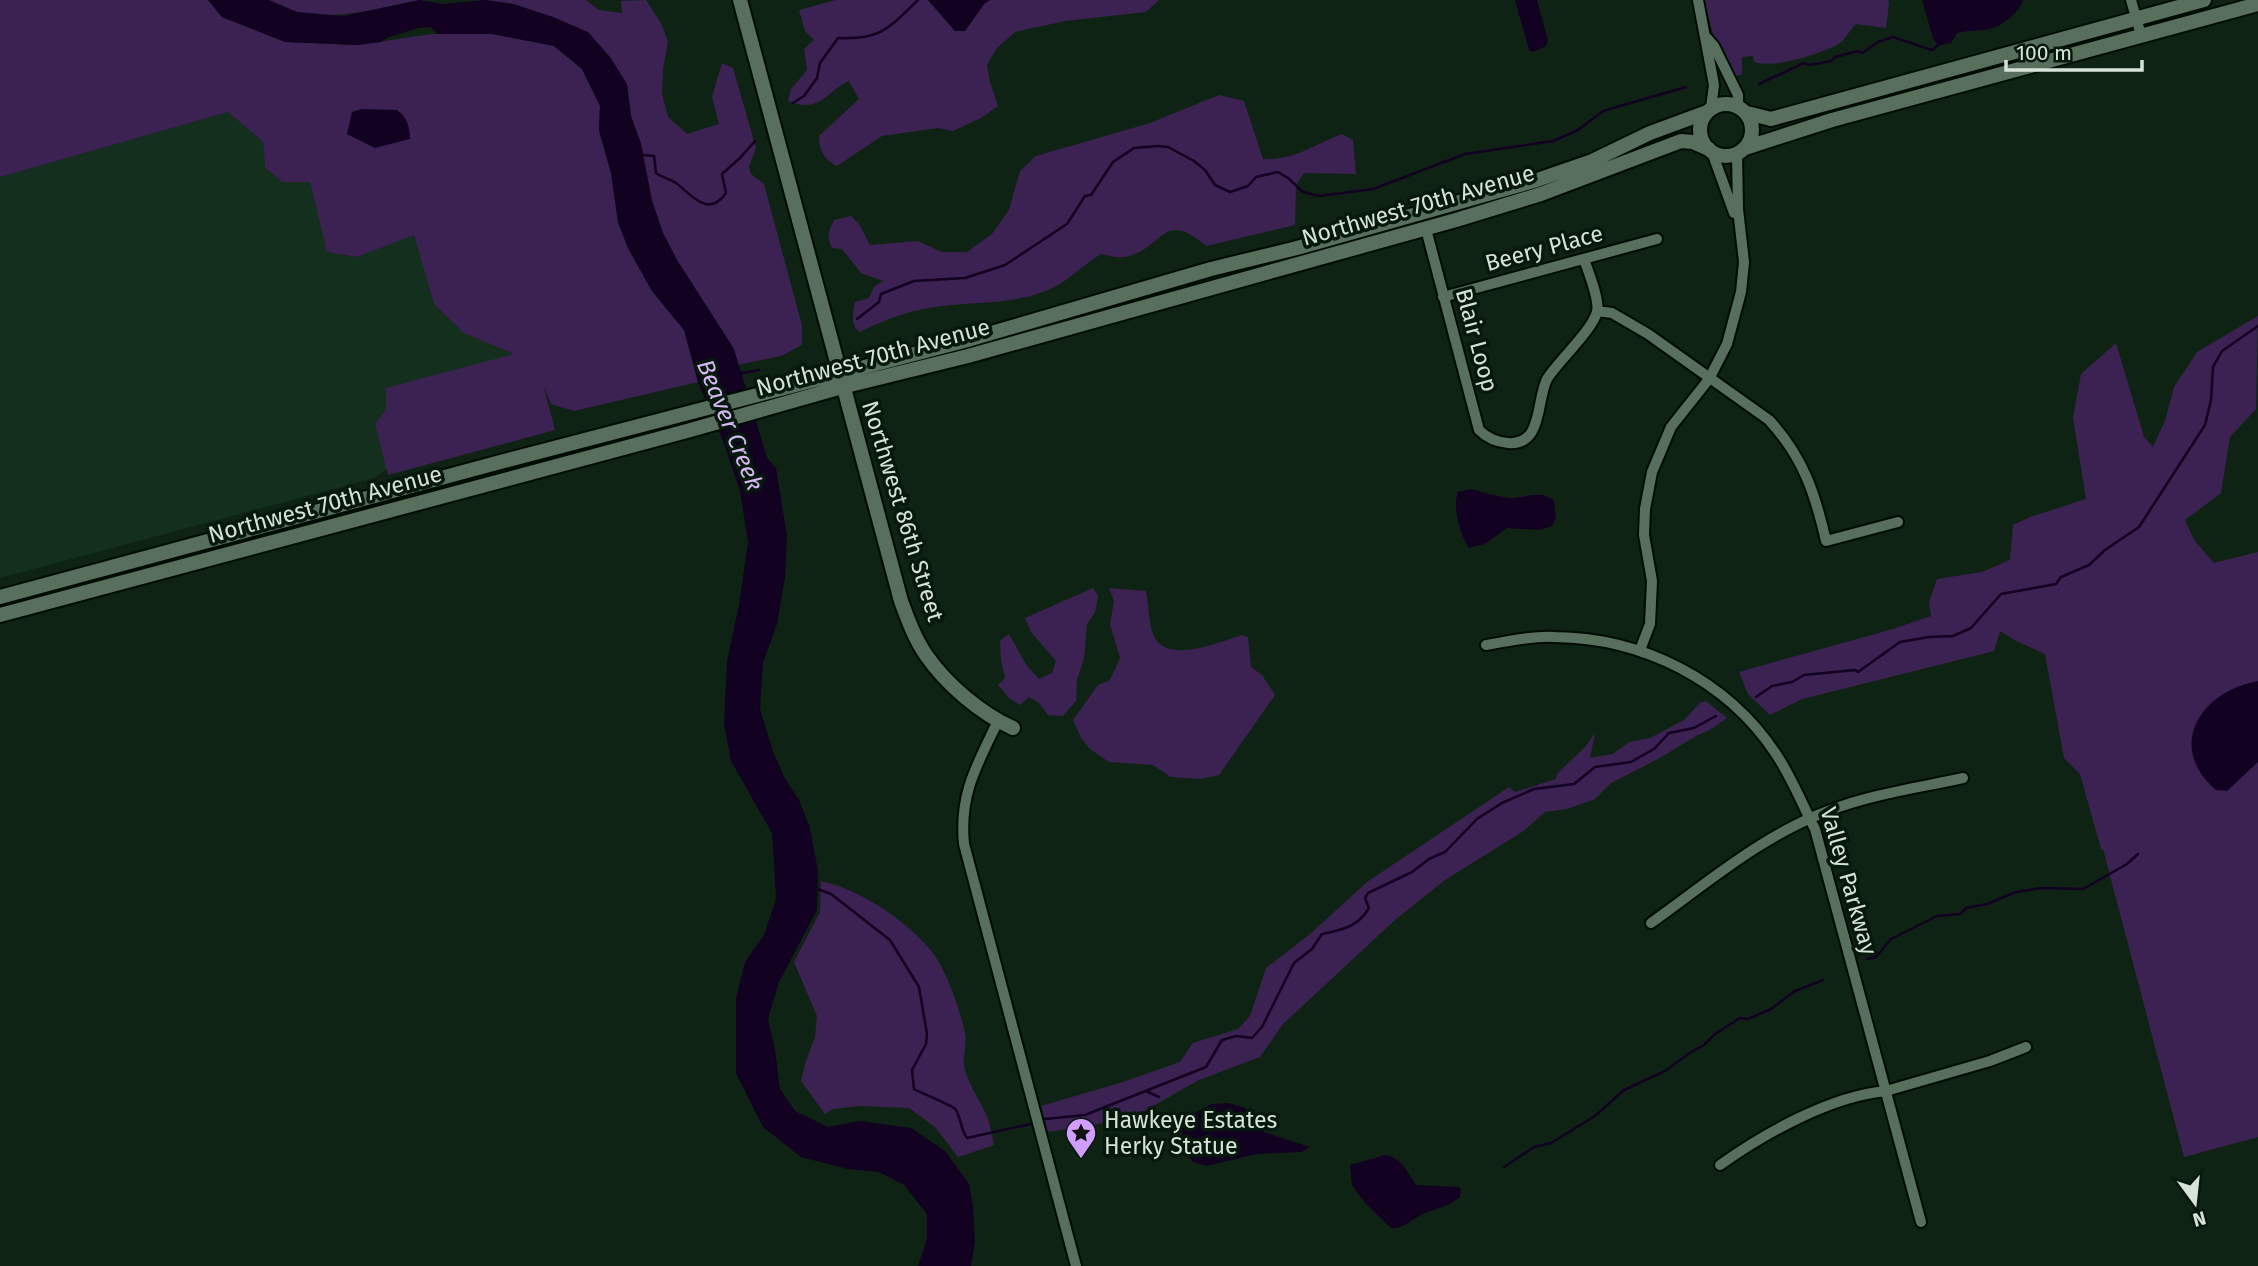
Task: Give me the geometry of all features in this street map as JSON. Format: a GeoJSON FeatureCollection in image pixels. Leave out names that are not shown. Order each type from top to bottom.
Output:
{"type":"FeatureCollection","features":[{"type":"Feature","properties":{"kind":"main road","name":"Northwest 86th Street"},"geometry":{"type":"LineString","coordinates":[[740,0],[901,601],[913,632],[927,656],[943,675],[960,692],[998,721],[1013,728]]}},
{"type":"Feature","properties":{"kind":"main road","name":"Northwest 70th Avenue"},"geometry":{"type":"LineString","coordinates":[[0,615],[780,406],[840,381],[1241,261],[1537,180],[1592,160],[1724,104],[1771,119],[2204,0]]}},
{"type":"Feature","properties":{"kind":"main road","name":"Northwest 70th Avenue"},"geometry":{"type":"LineString","coordinates":[[0,597],[775,390],[840,381],[968,356],[1426,229],[1541,194],[1681,141],[1693,142],[1720,155],[1741,151],[1832,120],[2258,4]]}},
{"type":"Feature","properties":{"kind":"main road"},"geometry":{"type":"LineString","coordinates":[[1709,110],[1700,127],[1704,143],[1711,151]]}},
{"type":"Feature","properties":{"kind":"main road"},"geometry":{"type":"LineString","coordinates":[[1741,151],[1751,140],[1753,131],[1742,110]]}},
{"type":"Feature","properties":{"kind":"street"},"geometry":{"type":"LineString","coordinates":[[1698,0],[1714,85],[1709,110]]}},
{"type":"Feature","properties":{"kind":"street"},"geometry":{"type":"LineString","coordinates":[[2131,0],[2141,36]]}},
{"type":"Feature","properties":{"kind":"street"},"geometry":{"type":"LineString","coordinates":[[1707,38],[1714,46],[1738,95],[1742,110]]}},
{"type":"Feature","properties":{"kind":"street"},"geometry":{"type":"LineString","coordinates":[[1711,151],[1739,226]]}},
{"type":"Feature","properties":{"kind":"street"},"geometry":{"type":"LineString","coordinates":[[1640,650],[1650,624],[1652,581],[1644,535],[1652,471],[1671,427],[1709,379],[1727,344],[1741,292],[1744,262],[1739,226],[1741,151]]}},
{"type":"Feature","properties":{"kind":"street","name":"Blair Loop"},"geometry":{"type":"LineString","coordinates":[[1426,229],[1479,429],[1486,437],[1509,443],[1525,441],[1531,435],[1547,379],[1590,325],[1597,312]]}},
{"type":"Feature","properties":{"kind":"street","name":"Beery Place"},"geometry":{"type":"LineString","coordinates":[[1443,297],[1657,239]]}},
{"type":"Feature","properties":{"kind":"street"},"geometry":{"type":"LineString","coordinates":[[1584,258],[1597,302],[1597,312],[1612,313],[1648,334],[1750,405],[1782,435],[1810,480],[1826,541],[1898,522]]}},
{"type":"Feature","properties":{"kind":"street"},"geometry":{"type":"LineString","coordinates":[[1241,261],[1245,278]]}},
{"type":"Feature","properties":{"kind":"street","name":"Valley Parkway"},"geometry":{"type":"LineString","coordinates":[[1486,645],[1552,636],[1585,638],[1640,650],[1707,683],[1747,716],[1786,770],[1815,829],[1921,1222]]}},
{"type":"Feature","properties":{"kind":"street"},"geometry":{"type":"LineString","coordinates":[[998,721],[965,794],[962,825],[964,844],[1076,1266]]}},
{"type":"Feature","properties":{"kind":"street"},"geometry":{"type":"LineString","coordinates":[[1651,923],[1749,853],[1800,824],[1843,806],[1963,778]]}},
{"type":"Feature","properties":{"kind":"street"},"geometry":{"type":"LineString","coordinates":[[1720,1165],[1795,1119],[1873,1092],[1886,1091],[1990,1061],[2026,1047]]}},
{"type":"Feature","properties":{"kind":"shaded area"},"geometry":{"type":"Polygon","coordinates":[[[0,0],[208,0],[222,17],[286,42],[357,45],[432,34],[492,34],[554,46],[582,69],[600,106],[599,131],[611,173],[618,222],[628,248],[652,291],[684,330],[698,382],[574,411],[551,404],[543,384],[555,430],[388,475],[375,424],[386,409],[386,388],[514,354],[464,333],[434,304],[414,235],[357,257],[327,252],[310,182],[282,182],[265,167],[263,142],[228,112],[0,177],[0,0]]]}},
{"type":"Feature","properties":{"kind":"shaded area"},"geometry":{"type":"Polygon","coordinates":[[[269,0],[420,0],[363,12],[324,15],[305,14],[269,0]]]}},
{"type":"Feature","properties":{"kind":"shaded area"},"geometry":{"type":"Polygon","coordinates":[[[485,0],[586,0],[599,10],[622,13],[621,1],[646,0],[661,23],[668,42],[662,94],[668,117],[687,134],[719,124],[712,97],[722,63],[733,68],[756,148],[749,167],[751,174],[764,184],[802,326],[802,345],[781,356],[737,365],[734,349],[677,260],[663,233],[652,201],[641,144],[631,116],[627,84],[553,17],[513,4],[485,0]]]}},
{"type":"Feature","properties":{"kind":"shaded area"},"geometry":{"type":"Polygon","coordinates":[[[836,0],[928,0],[955,31],[970,24],[990,0],[1159,0],[1146,12],[1065,21],[1015,32],[996,49],[987,65],[998,106],[981,118],[953,131],[938,128],[882,136],[837,166],[823,154],[819,136],[859,99],[849,81],[816,103],[808,105],[788,101],[791,89],[807,70],[804,49],[814,40],[805,31],[799,10],[836,0]]]}},
{"type":"Feature","properties":{"kind":"shaded area"},"geometry":{"type":"Polygon","coordinates":[[[1704,0],[1888,0],[1889,4],[1886,28],[1856,24],[1837,45],[1784,62],[1762,64],[1754,62],[1753,56],[1742,57],[1742,74],[1734,77],[1715,41],[1704,0]]]}},
{"type":"Feature","properties":{"kind":"shaded area"},"geometry":{"type":"Polygon","coordinates":[[[1219,95],[1244,101],[1263,159],[1294,155],[1342,134],[1353,140],[1356,174],[1304,173],[1296,185],[1295,225],[1206,246],[1192,235],[1172,231],[1129,256],[1101,254],[1059,284],[1031,296],[921,309],[860,332],[855,326],[855,302],[869,298],[874,287],[883,281],[861,273],[842,249],[832,248],[829,234],[834,220],[851,216],[859,224],[870,245],[918,241],[942,252],[967,252],[992,234],[1009,210],[1020,171],[1036,156],[1150,123],[1219,95]]]}},
{"type":"Feature","properties":{"kind":"shaded area"},"geometry":{"type":"Polygon","coordinates":[[[228,112],[263,142],[265,167],[282,182],[310,182],[328,252],[357,257],[414,234],[434,304],[464,333],[516,355],[386,409],[375,424],[387,469],[374,478],[0,578],[0,177],[228,112]]]}},
{"type":"Feature","properties":{"kind":"shaded area"},"geometry":{"type":"Polygon","coordinates":[[[2258,316],[2256,409],[2230,437],[2221,493],[2185,520],[2194,540],[2214,563],[2258,552],[2258,1137],[2184,1157],[2103,849],[2080,774],[2064,758],[2045,654],[2000,631],[1994,651],[1802,699],[1770,715],[1748,694],[1739,672],[1931,616],[1929,602],[1937,579],[1982,572],[2010,560],[2013,525],[2086,499],[2073,418],[2081,374],[2116,343],[2144,437],[2153,447],[2165,421],[2174,387],[2197,352],[2258,316]]]}},
{"type":"Feature","properties":{"kind":"shaded area"},"geometry":{"type":"Polygon","coordinates":[[[1093,588],[1098,596],[1095,612],[1087,624],[1076,701],[1063,716],[1048,715],[1039,703],[1029,697],[1020,705],[1009,698],[998,685],[1005,678],[1000,641],[1009,634],[1027,666],[1039,679],[1052,673],[1056,661],[1031,632],[1025,618],[1093,588]]]}},
{"type":"Feature","properties":{"kind":"shaded area"},"geometry":{"type":"Polygon","coordinates":[[[1109,588],[1146,591],[1153,634],[1159,644],[1169,649],[1193,649],[1242,635],[1248,637],[1251,667],[1262,675],[1275,695],[1219,775],[1201,779],[1171,777],[1153,765],[1109,762],[1090,749],[1081,738],[1073,720],[1098,685],[1110,680],[1120,658],[1110,624],[1114,601],[1109,588]]]}},
{"type":"Feature","properties":{"kind":"shaded area"},"geometry":{"type":"Polygon","coordinates":[[[1706,701],[1727,718],[1611,783],[1595,799],[1567,809],[1545,812],[1522,832],[1445,880],[1395,920],[1283,1024],[1260,1057],[1199,1080],[1144,1111],[1099,1124],[1048,1132],[1041,1106],[1180,1062],[1193,1043],[1238,1029],[1250,1016],[1266,968],[1310,934],[1367,882],[1509,787],[1515,792],[1556,779],[1557,774],[1585,747],[1595,733],[1590,758],[1613,754],[1629,742],[1650,738],[1684,720],[1700,703],[1706,701]]]}},
{"type":"Feature","properties":{"kind":"shaded area"},"geometry":{"type":"Polygon","coordinates":[[[821,881],[852,892],[883,908],[910,929],[933,953],[948,981],[960,1013],[966,1038],[965,1070],[987,1118],[994,1145],[958,1157],[935,1127],[909,1108],[860,1106],[833,1109],[825,1114],[801,1081],[815,1037],[817,1016],[794,962],[820,912],[821,881]]]}},
{"type":"Feature","properties":{"kind":"water","name":"Beaver Creek"},"geometry":{"type":"Polygon","coordinates":[[[208,0],[269,0],[297,12],[343,16],[420,0],[442,4],[485,0],[513,4],[588,32],[610,57],[627,84],[631,116],[641,144],[652,201],[663,233],[677,260],[734,349],[767,458],[776,468],[787,536],[785,577],[777,624],[763,663],[760,709],[773,751],[784,777],[799,800],[810,828],[818,871],[817,910],[779,982],[768,1019],[780,1089],[795,1111],[828,1127],[859,1121],[911,1128],[945,1151],[969,1184],[975,1242],[971,1266],[918,1266],[927,1238],[927,1214],[904,1185],[879,1172],[848,1169],[801,1157],[763,1127],[736,1073],[736,998],[745,962],[764,935],[776,899],[772,833],[731,761],[724,724],[727,661],[748,542],[740,491],[722,438],[698,382],[684,330],[652,291],[628,248],[618,222],[611,173],[599,130],[600,106],[582,69],[554,46],[492,34],[437,34],[431,27],[418,28],[381,42],[357,45],[285,42],[222,17],[208,0]]]}},
{"type":"Feature","properties":{"kind":"water"},"geometry":{"type":"Polygon","coordinates":[[[928,0],[990,0],[984,4],[965,31],[955,31],[928,0]]]}},
{"type":"Feature","properties":{"kind":"water"},"geometry":{"type":"Polygon","coordinates":[[[1515,0],[1537,0],[1548,40],[1546,46],[1533,52],[1529,50],[1515,0]]]}},
{"type":"Feature","properties":{"kind":"water"},"geometry":{"type":"Polygon","coordinates":[[[1922,0],[2023,0],[2014,14],[2000,25],[1990,29],[1957,33],[1951,43],[1938,46],[1922,0]]]}},
{"type":"Feature","properties":{"kind":"water"},"geometry":{"type":"Polygon","coordinates":[[[362,109],[397,110],[407,123],[410,139],[375,148],[347,134],[352,112],[362,109]]]}},
{"type":"Feature","properties":{"kind":"water"},"geometry":{"type":"Polygon","coordinates":[[[1471,489],[1511,498],[1544,495],[1554,501],[1556,518],[1552,526],[1539,530],[1507,528],[1485,544],[1469,548],[1460,529],[1456,498],[1458,492],[1471,489]]]}},
{"type":"Feature","properties":{"kind":"water"},"geometry":{"type":"Polygon","coordinates":[[[2258,681],[2258,762],[2227,791],[2216,790],[2201,773],[2193,756],[2192,739],[2196,723],[2206,708],[2220,696],[2258,681]]]}},
{"type":"Feature","properties":{"kind":"water"},"geometry":{"type":"Polygon","coordinates":[[[1228,1103],[1245,1108],[1264,1132],[1310,1147],[1302,1152],[1256,1154],[1206,1166],[1193,1162],[1183,1142],[1184,1119],[1211,1104],[1228,1103]]]}},
{"type":"Feature","properties":{"kind":"water"},"geometry":{"type":"Polygon","coordinates":[[[1385,1155],[1400,1162],[1416,1185],[1458,1187],[1461,1189],[1460,1197],[1404,1225],[1391,1228],[1365,1203],[1352,1185],[1350,1165],[1385,1155]]]}},
{"type":"Feature","properties":{"kind":"waterway"},"geometry":{"type":"LineString","coordinates":[[793,103],[804,96],[817,78],[820,63],[838,38],[875,34],[891,25],[918,0]]}},
{"type":"Feature","properties":{"kind":"waterway"},"geometry":{"type":"LineString","coordinates":[[1759,84],[1804,63],[1809,65],[1831,61],[1835,57],[1858,51],[1862,53],[1878,42],[1893,37],[1932,50],[1938,45]]}},
{"type":"Feature","properties":{"kind":"waterway"},"geometry":{"type":"LineString","coordinates":[[857,319],[879,302],[881,294],[914,281],[965,278],[1005,265],[1067,224],[1085,196],[1091,195],[1113,162],[1134,148],[1168,147],[1194,161],[1205,170],[1215,185],[1230,192],[1248,186],[1256,177],[1278,172],[1303,192],[1319,196],[1373,189],[1465,154],[1553,141],[1578,130],[1603,111],[1686,87]]}},
{"type":"Feature","properties":{"kind":"waterway"},"geometry":{"type":"LineString","coordinates":[[643,155],[654,156],[656,173],[676,183],[700,202],[713,204],[726,193],[722,174],[755,141]]}},
{"type":"Feature","properties":{"kind":"waterway"},"geometry":{"type":"LineString","coordinates":[[1756,697],[1772,686],[1792,682],[1804,675],[1855,670],[1858,672],[1900,642],[1953,636],[1971,628],[2001,594],[2056,584],[2061,577],[2089,565],[2105,550],[2139,527],[2205,425],[2211,400],[2213,367],[2222,351],[2258,326]]}},
{"type":"Feature","properties":{"kind":"waterway"},"geometry":{"type":"LineString","coordinates":[[738,371],[743,373],[759,370]]}},
{"type":"Feature","properties":{"kind":"waterway"},"geometry":{"type":"LineString","coordinates":[[1045,1119],[1085,1115],[1206,1067],[1222,1040],[1236,1036],[1252,1038],[1262,1027],[1294,963],[1312,949],[1322,934],[1343,929],[1360,920],[1369,908],[1365,898],[1368,893],[1412,872],[1429,859],[1445,852],[1477,819],[1502,803],[1534,789],[1574,784],[1595,767],[1631,762],[1654,749],[1669,733],[1694,728],[1716,716]]}},
{"type":"Feature","properties":{"kind":"waterway"},"geometry":{"type":"LineString","coordinates":[[1867,959],[1876,957],[1891,939],[1937,916],[1960,914],[1966,908],[1987,904],[2016,892],[2042,888],[2083,889],[2127,864],[2138,854]]}},
{"type":"Feature","properties":{"kind":"waterway"},"geometry":{"type":"LineString","coordinates":[[815,888],[831,894],[890,940],[919,987],[927,1034],[926,1044],[912,1070],[914,1089],[956,1110],[967,1138],[1031,1124]]}},
{"type":"Feature","properties":{"kind":"waterway"},"geometry":{"type":"LineString","coordinates":[[1504,1167],[1534,1147],[1551,1143],[1595,1116],[1624,1090],[1665,1071],[1740,1018],[1748,1019],[1771,1009],[1795,991],[1823,980]]}},
{"type":"Feature","properties":{"kind":"waterway"},"geometry":{"type":"LineString","coordinates":[[1146,1091],[1159,1097]]}},
{"type":"Feature","properties":{"kind":"place","name":"Hawkeye Estates Herky Statue"},"geometry":{"type":"Point","coordinates":[1081,1160]}}]}
